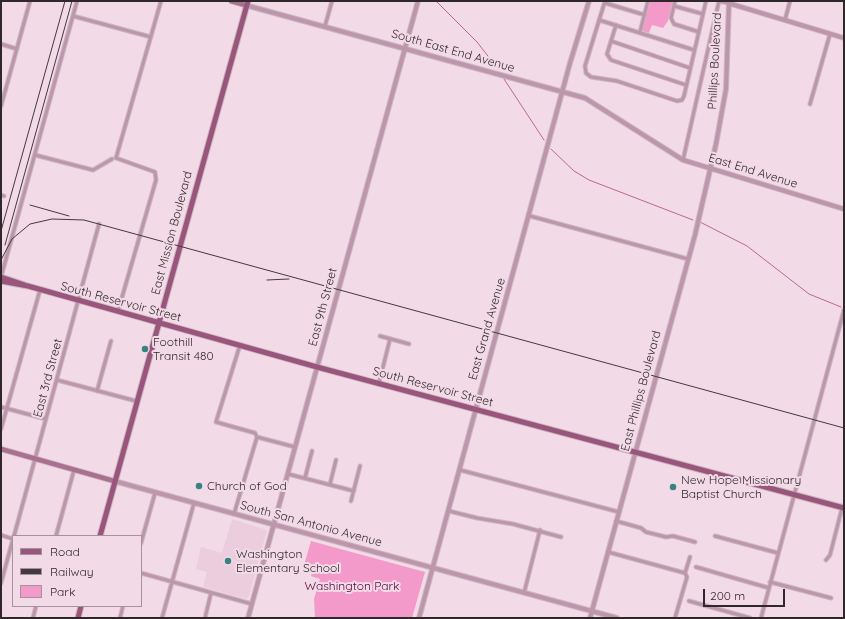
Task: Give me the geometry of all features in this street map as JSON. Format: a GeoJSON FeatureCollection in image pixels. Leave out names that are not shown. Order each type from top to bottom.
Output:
{"type":"FeatureCollection","features":[{"type":"Feature","properties":{"kind":"main road","name":"South East End Avenue"},"geometry":{"type":"LineString","coordinates":[[231,1],[246,2]]}},
{"type":"Feature","properties":{"kind":"main road","name":"East Mission Boulevard"},"geometry":{"type":"LineString","coordinates":[[100,535],[246,2]]}},
{"type":"Feature","properties":{"kind":"main road"},"geometry":{"type":"LineString","coordinates":[[1,276],[18,281],[28,286]]}},
{"type":"Feature","properties":{"kind":"main road","name":"South Reservoir Street"},"geometry":{"type":"LineString","coordinates":[[1,281],[18,286],[28,286],[317,367],[843,508]]}},
{"type":"Feature","properties":{"kind":"main road","name":"South San Antonio Avenue"},"geometry":{"type":"LineString","coordinates":[[1,449],[114,481]]}},
{"type":"Feature","properties":{"kind":"main road"},"geometry":{"type":"LineString","coordinates":[[78,618],[81,607]]}},
{"type":"Feature","properties":{"kind":"street"},"geometry":{"type":"LineString","coordinates":[[1,106],[30,1]]}},
{"type":"Feature","properties":{"kind":"street"},"geometry":{"type":"LineString","coordinates":[[1,276],[78,1]]}},
{"type":"Feature","properties":{"kind":"street"},"geometry":{"type":"LineString","coordinates":[[118,311],[156,180],[155,172],[116,158],[161,1]]}},
{"type":"Feature","properties":{"kind":"street"},"geometry":{"type":"LineString","coordinates":[[324,26],[332,1]]}},
{"type":"Feature","properties":{"kind":"street","name":"East 9th Street"},"geometry":{"type":"LineString","coordinates":[[248,618],[418,1]]}},
{"type":"Feature","properties":{"kind":"street","name":"East Grand Avenue"},"geometry":{"type":"LineString","coordinates":[[419,618],[530,216],[570,63],[589,1]]}},
{"type":"Feature","properties":{"kind":"street"},"geometry":{"type":"LineString","coordinates":[[640,32],[648,1]]}},
{"type":"Feature","properties":{"kind":"street"},"geometry":{"type":"LineString","coordinates":[[675,1],[671,18],[674,24],[699,32]]}},
{"type":"Feature","properties":{"kind":"street"},"geometry":{"type":"LineString","coordinates":[[645,15],[605,2],[585,66],[586,73],[591,77],[617,81],[674,100],[682,100],[706,1]]}},
{"type":"Feature","properties":{"kind":"street"},"geometry":{"type":"LineString","coordinates":[[683,160],[719,1],[729,2],[844,38]]}},
{"type":"Feature","properties":{"kind":"street"},"geometry":{"type":"LineString","coordinates":[[785,20],[790,1]]}},
{"type":"Feature","properties":{"kind":"street","name":"South East End Avenue"},"geometry":{"type":"LineString","coordinates":[[246,2],[324,26],[585,98],[659,145]]}},
{"type":"Feature","properties":{"kind":"street","name":"Phillips Boulevard"},"geometry":{"type":"LineString","coordinates":[[710,170],[726,89],[729,2]]}},
{"type":"Feature","properties":{"kind":"street"},"geometry":{"type":"LineString","coordinates":[[674,6],[703,14]]}},
{"type":"Feature","properties":{"kind":"street"},"geometry":{"type":"LineString","coordinates":[[73,16],[151,38]]}},
{"type":"Feature","properties":{"kind":"street"},"geometry":{"type":"LineString","coordinates":[[599,20],[694,50]]}},
{"type":"Feature","properties":{"kind":"street"},"geometry":{"type":"LineString","coordinates":[[616,25],[607,54],[610,60],[686,85]]}},
{"type":"Feature","properties":{"kind":"street"},"geometry":{"type":"LineString","coordinates":[[810,104],[830,34]]}},
{"type":"Feature","properties":{"kind":"street"},"geometry":{"type":"LineString","coordinates":[[611,41],[690,68]]}},
{"type":"Feature","properties":{"kind":"street"},"geometry":{"type":"LineString","coordinates":[[1,44],[17,49]]}},
{"type":"Feature","properties":{"kind":"street","name":"East End Avenue"},"geometry":{"type":"LineString","coordinates":[[659,145],[683,160],[710,170],[844,209]]}},
{"type":"Feature","properties":{"kind":"street"},"geometry":{"type":"LineString","coordinates":[[35,155],[93,170],[112,159]]}},
{"type":"Feature","properties":{"kind":"street","name":"East Phillips Boulevard"},"geometry":{"type":"LineString","coordinates":[[590,618],[688,259],[710,170]]}},
{"type":"Feature","properties":{"kind":"street"},"geometry":{"type":"LineString","coordinates":[[530,216],[688,259]]}},
{"type":"Feature","properties":{"kind":"street","name":"East 3rd Street"},"geometry":{"type":"LineString","coordinates":[[14,535],[36,459],[99,224]]}},
{"type":"Feature","properties":{"kind":"street"},"geometry":{"type":"LineString","coordinates":[[1,429],[40,290]]}},
{"type":"Feature","properties":{"kind":"street"},"geometry":{"type":"LineString","coordinates":[[761,618],[844,310]]}},
{"type":"Feature","properties":{"kind":"street"},"geometry":{"type":"LineString","coordinates":[[380,336],[408,344]]}},
{"type":"Feature","properties":{"kind":"street"},"geometry":{"type":"LineString","coordinates":[[379,383],[390,339]]}},
{"type":"Feature","properties":{"kind":"street"},"geometry":{"type":"LineString","coordinates":[[97,391],[111,341]]}},
{"type":"Feature","properties":{"kind":"street"},"geometry":{"type":"LineString","coordinates":[[240,345],[216,422],[255,433],[256,437],[294,447]]}},
{"type":"Feature","properties":{"kind":"street"},"geometry":{"type":"LineString","coordinates":[[57,380],[136,402]]}},
{"type":"Feature","properties":{"kind":"street"},"geometry":{"type":"LineString","coordinates":[[1,407],[46,419]]}},
{"type":"Feature","properties":{"kind":"street"},"geometry":{"type":"LineString","coordinates":[[234,514],[256,437]]}},
{"type":"Feature","properties":{"kind":"street"},"geometry":{"type":"LineString","coordinates":[[305,478],[312,451]]}},
{"type":"Feature","properties":{"kind":"street"},"geometry":{"type":"LineString","coordinates":[[330,484],[336,460]]}},
{"type":"Feature","properties":{"kind":"street"},"geometry":{"type":"LineString","coordinates":[[351,500],[360,466]]}},
{"type":"Feature","properties":{"kind":"street"},"geometry":{"type":"LineString","coordinates":[[56,535],[74,470]]}},
{"type":"Feature","properties":{"kind":"street"},"geometry":{"type":"LineString","coordinates":[[460,470],[619,512]]}},
{"type":"Feature","properties":{"kind":"street"},"geometry":{"type":"LineString","coordinates":[[288,474],[354,491]]}},
{"type":"Feature","properties":{"kind":"street","name":"South San Antonio Avenue"},"geometry":{"type":"LineString","coordinates":[[114,481],[617,618]]}},
{"type":"Feature","properties":{"kind":"street"},"geometry":{"type":"LineString","coordinates":[[142,538],[155,493]]}},
{"type":"Feature","properties":{"kind":"street"},"geometry":{"type":"LineString","coordinates":[[162,618],[194,503]]}},
{"type":"Feature","properties":{"kind":"street"},"geometry":{"type":"LineString","coordinates":[[826,560],[830,555],[843,508]]}},
{"type":"Feature","properties":{"kind":"street"},"geometry":{"type":"LineString","coordinates":[[449,511],[540,530],[561,537]]}},
{"type":"Feature","properties":{"kind":"street"},"geometry":{"type":"LineString","coordinates":[[616,521],[641,528],[646,532],[666,537],[673,536],[695,542]]}},
{"type":"Feature","properties":{"kind":"street"},"geometry":{"type":"LineString","coordinates":[[524,593],[540,530]]}},
{"type":"Feature","properties":{"kind":"street"},"geometry":{"type":"LineString","coordinates":[[1,535],[12,538]]}},
{"type":"Feature","properties":{"kind":"street"},"geometry":{"type":"LineString","coordinates":[[715,536],[778,553]]}},
{"type":"Feature","properties":{"kind":"street","name":"East 3rd Street"},"geometry":{"type":"LineString","coordinates":[[1,584],[12,542]]}},
{"type":"Feature","properties":{"kind":"street"},"geometry":{"type":"LineString","coordinates":[[608,552],[685,573]]}},
{"type":"Feature","properties":{"kind":"street"},"geometry":{"type":"LineString","coordinates":[[675,618],[687,577],[685,573],[690,557]]}},
{"type":"Feature","properties":{"kind":"street"},"geometry":{"type":"LineString","coordinates":[[696,567],[769,588]]}},
{"type":"Feature","properties":{"kind":"street"},"geometry":{"type":"LineString","coordinates":[[142,573],[252,604]]}},
{"type":"Feature","properties":{"kind":"street"},"geometry":{"type":"LineString","coordinates":[[770,582],[831,598]]}},
{"type":"Feature","properties":{"kind":"street"},"geometry":{"type":"LineString","coordinates":[[205,618],[211,593]]}},
{"type":"Feature","properties":{"kind":"street"},"geometry":{"type":"LineString","coordinates":[[689,601],[750,618]]}},
{"type":"Feature","properties":{"kind":"street"},"geometry":{"type":"LineString","coordinates":[[33,618],[36,607]]}},
{"type":"Feature","properties":{"kind":"street"},"geometry":{"type":"LineString","coordinates":[[120,618],[123,607]]}},
{"type":"Feature","properties":{"kind":"shaded area","name":"Washington Elementary School"},"geometry":{"type":"Polygon","coordinates":[[[232,519],[267,530],[247,599],[203,587],[207,572],[196,569],[201,547],[222,553],[232,519]]]}},
{"type":"Feature","properties":{"kind":"green space"},"geometry":{"type":"Polygon","coordinates":[[[650,1],[673,1],[668,21],[663,28],[652,25],[649,33],[642,31],[650,1]]]}},
{"type":"Feature","properties":{"kind":"green space","name":"Washington Park"},"geometry":{"type":"Polygon","coordinates":[[[311,541],[425,572],[412,618],[315,618],[314,599],[320,579],[311,576],[313,568],[304,565],[311,541]]]}},
{"type":"Feature","properties":{"kind":"waterway"},"geometry":{"type":"LineString","coordinates":[[436,1],[477,42],[498,69]]}},
{"type":"Feature","properties":{"kind":"waterway"},"geometry":{"type":"LineString","coordinates":[[504,79],[544,140]]}},
{"type":"Feature","properties":{"kind":"waterway"},"geometry":{"type":"LineString","coordinates":[[551,149],[574,171],[589,180],[693,220]]}},
{"type":"Feature","properties":{"kind":"waterway"},"geometry":{"type":"LineString","coordinates":[[700,222],[747,246],[809,294],[841,307]]}},
{"type":"Feature","properties":{"kind":"railway"},"geometry":{"type":"LineString","coordinates":[[1,231],[65,1]]}},
{"type":"Feature","properties":{"kind":"railway"},"geometry":{"type":"LineString","coordinates":[[5,245],[72,1]]}},
{"type":"Feature","properties":{"kind":"railway"},"geometry":{"type":"LineString","coordinates":[[30,205],[69,216]]}},
{"type":"Feature","properties":{"kind":"railway"},"geometry":{"type":"LineString","coordinates":[[1,260],[12,239],[30,224],[52,219],[84,220],[844,428]]}},
{"type":"Feature","properties":{"kind":"railway"},"geometry":{"type":"LineString","coordinates":[[267,280],[289,279]]}},
{"type":"Feature","properties":{"kind":"place","name":"Foothill Transit 480"},"geometry":{"type":"Point","coordinates":[145,349]}},
{"type":"Feature","properties":{"kind":"place","name":"Church of God"},"geometry":{"type":"Point","coordinates":[199,486]}},
{"type":"Feature","properties":{"kind":"place","name":"New Hope Missionary Baptist Church"},"geometry":{"type":"Point","coordinates":[673,487]}},
{"type":"Feature","properties":{"kind":"place","name":"Washington Elementary School"},"geometry":{"type":"Point","coordinates":[228,561]}}]}
